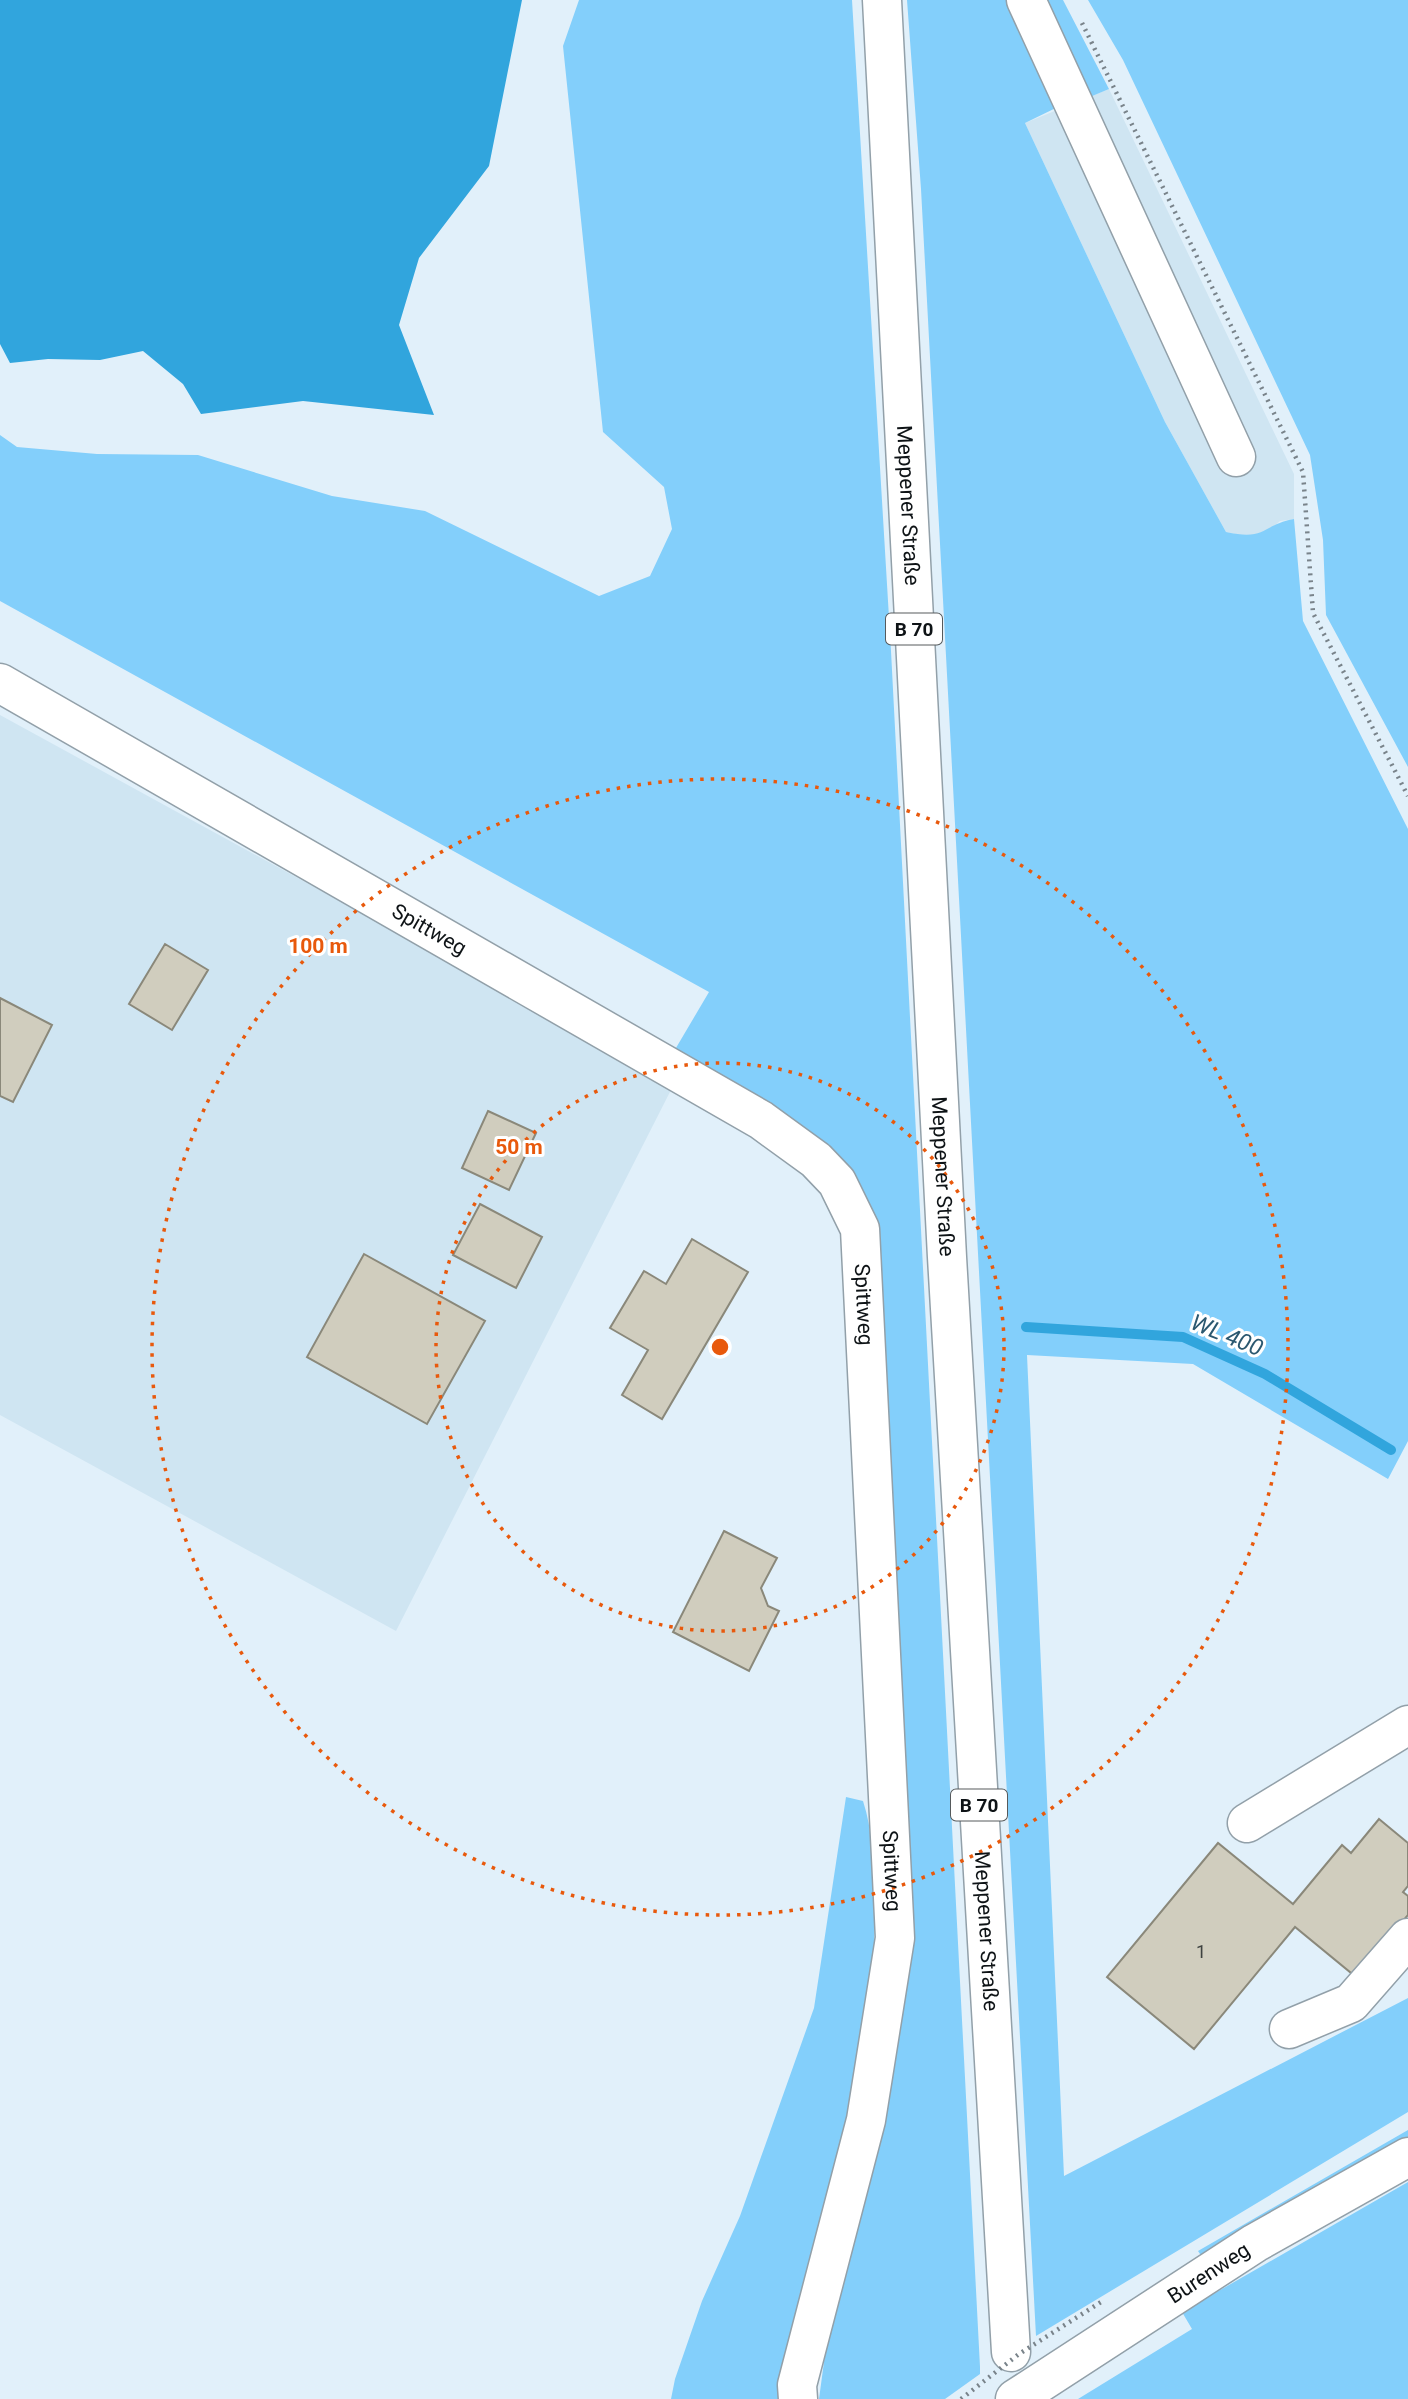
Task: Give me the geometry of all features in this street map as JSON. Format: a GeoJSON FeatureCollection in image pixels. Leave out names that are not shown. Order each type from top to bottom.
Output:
{"type":"FeatureCollection","features":[{"type":"Feature","properties":{"kind":"street","name":"Meppener Straße"},"geometry":{"type":"LineString","coordinates":[[882,0],[947,1257],[1011,2352]]}},
{"type":"Feature","properties":{"kind":"street"},"geometry":{"type":"LineString","coordinates":[[1026,0],[1236,457]]}},
{"type":"Feature","properties":{"kind":"street","name":"Spittweg"},"geometry":{"type":"LineString","coordinates":[[0,683],[761,1120],[816,1160],[837,1182],[860,1229],[895,1938],[866,2120],[797,2385],[798,2399]]}},
{"type":"Feature","properties":{"kind":"street"},"geometry":{"type":"LineString","coordinates":[[1248,1823],[1408,1725]]}},
{"type":"Feature","properties":{"kind":"street"},"geometry":{"type":"LineString","coordinates":[[1289,2029],[1351,2003],[1408,1937]]}},
{"type":"Feature","properties":{"kind":"street","name":"Burenweg"},"geometry":{"type":"LineString","coordinates":[[1015,2399],[1070,2360],[1255,2243],[1408,2158]]}},
{"type":"Feature","properties":{"kind":"path"},"geometry":{"type":"LineString","coordinates":[[961,2399],[1019,2354],[1101,2302]]}},
{"type":"Feature","properties":{"kind":"shaded area"},"geometry":{"type":"Polygon","coordinates":[[[0,0],[522,0],[489,166],[419,258],[399,325],[434,415],[303,401],[201,414],[183,384],[143,351],[100,360],[48,359],[10,363],[0,344],[0,0]]]}},
{"type":"Feature","properties":{"kind":"shaded area"},"geometry":{"type":"Polygon","coordinates":[[[579,0],[852,0],[891,651],[980,2367],[980,2374],[945,2399],[819,2399],[826,2347],[888,2103],[878,1228],[673,1053],[709,992],[0,601],[0,435],[17,447],[97,454],[198,455],[332,496],[425,511],[599,596],[650,576],[672,529],[664,487],[603,432],[563,46],[579,0]]]}},
{"type":"Feature","properties":{"kind":"shaded area"},"geometry":{"type":"Polygon","coordinates":[[[907,0],[1018,0],[1064,104],[1025,123],[1165,422],[1226,532],[1249,535],[1294,519],[1303,621],[1408,829],[1408,1441],[1388,1479],[1193,1364],[1027,1355],[1064,2176],[1408,1998],[1408,2112],[1036,2336],[921,189],[907,0]]]}},
{"type":"Feature","properties":{"kind":"shaded area"},"geometry":{"type":"Polygon","coordinates":[[[1045,0],[1063,0],[1109,89],[1085,99],[1045,0]]]}},
{"type":"Feature","properties":{"kind":"shaded area"},"geometry":{"type":"Polygon","coordinates":[[[1088,0],[1408,0],[1408,767],[1326,615],[1323,540],[1310,455],[1123,60],[1088,0]]]}},
{"type":"Feature","properties":{"kind":"shaded area"},"geometry":{"type":"Polygon","coordinates":[[[1109,89],[1294,474],[1294,519],[1280,521],[1266,533],[1245,536],[1226,532],[1165,422],[1025,123],[1109,89]]]}},
{"type":"Feature","properties":{"kind":"shaded area"},"geometry":{"type":"Polygon","coordinates":[[[0,715],[674,1084],[396,1631],[0,1415],[0,715]]]}},
{"type":"Feature","properties":{"kind":"shaded area"},"geometry":{"type":"Polygon","coordinates":[[[846,1797],[863,1801],[872,1845],[874,1954],[868,2018],[846,2147],[783,2399],[671,2399],[675,2379],[702,2301],[740,2216],[814,2008],[846,1797]]]}},
{"type":"Feature","properties":{"kind":"shaded area"},"geometry":{"type":"Polygon","coordinates":[[[1408,2130],[1408,2138],[1202,2257],[1198,2251],[1408,2130]]]}},
{"type":"Feature","properties":{"kind":"shaded area"},"geometry":{"type":"Polygon","coordinates":[[[1408,2182],[1408,2399],[1078,2399],[1192,2329],[1182,2312],[1408,2182]]]}},
{"type":"Feature","properties":{"kind":"building"},"geometry":{"type":"Polygon","coordinates":[[[165,944],[208,970],[172,1030],[129,1004],[165,944]]]}},
{"type":"Feature","properties":{"kind":"building"},"geometry":{"type":"Polygon","coordinates":[[[0,998],[52,1025],[13,1102],[0,1096],[0,998]]]}},
{"type":"Feature","properties":{"kind":"building"},"geometry":{"type":"Polygon","coordinates":[[[488,1111],[536,1133],[509,1190],[462,1168],[488,1111]]]}},
{"type":"Feature","properties":{"kind":"building"},"geometry":{"type":"Polygon","coordinates":[[[480,1204],[542,1237],[516,1288],[453,1255],[480,1204]]]}},
{"type":"Feature","properties":{"kind":"building"},"geometry":{"type":"Polygon","coordinates":[[[692,1239],[748,1272],[662,1419],[622,1395],[648,1350],[610,1328],[644,1271],[666,1284],[692,1239]]]}},
{"type":"Feature","properties":{"kind":"building"},"geometry":{"type":"Polygon","coordinates":[[[364,1254],[485,1321],[427,1424],[307,1357],[364,1254]]]}},
{"type":"Feature","properties":{"kind":"building"},"geometry":{"type":"Polygon","coordinates":[[[724,1531],[777,1558],[761,1588],[768,1606],[779,1611],[749,1671],[673,1632],[724,1531]]]}},
{"type":"Feature","properties":{"kind":"building"},"geometry":{"type":"Polygon","coordinates":[[[1379,1819],[1408,1843],[1408,1886],[1403,1892],[1408,1896],[1408,1915],[1356,1977],[1295,1927],[1194,2049],[1107,1977],[1218,1843],[1293,1904],[1342,1845],[1351,1853],[1379,1819]]]}},
{"type":"Feature","properties":{"kind":"waterway","name":"WL 400"},"geometry":{"type":"LineString","coordinates":[[1026,1327],[1183,1337],[1265,1374],[1391,1450]]}}]}
